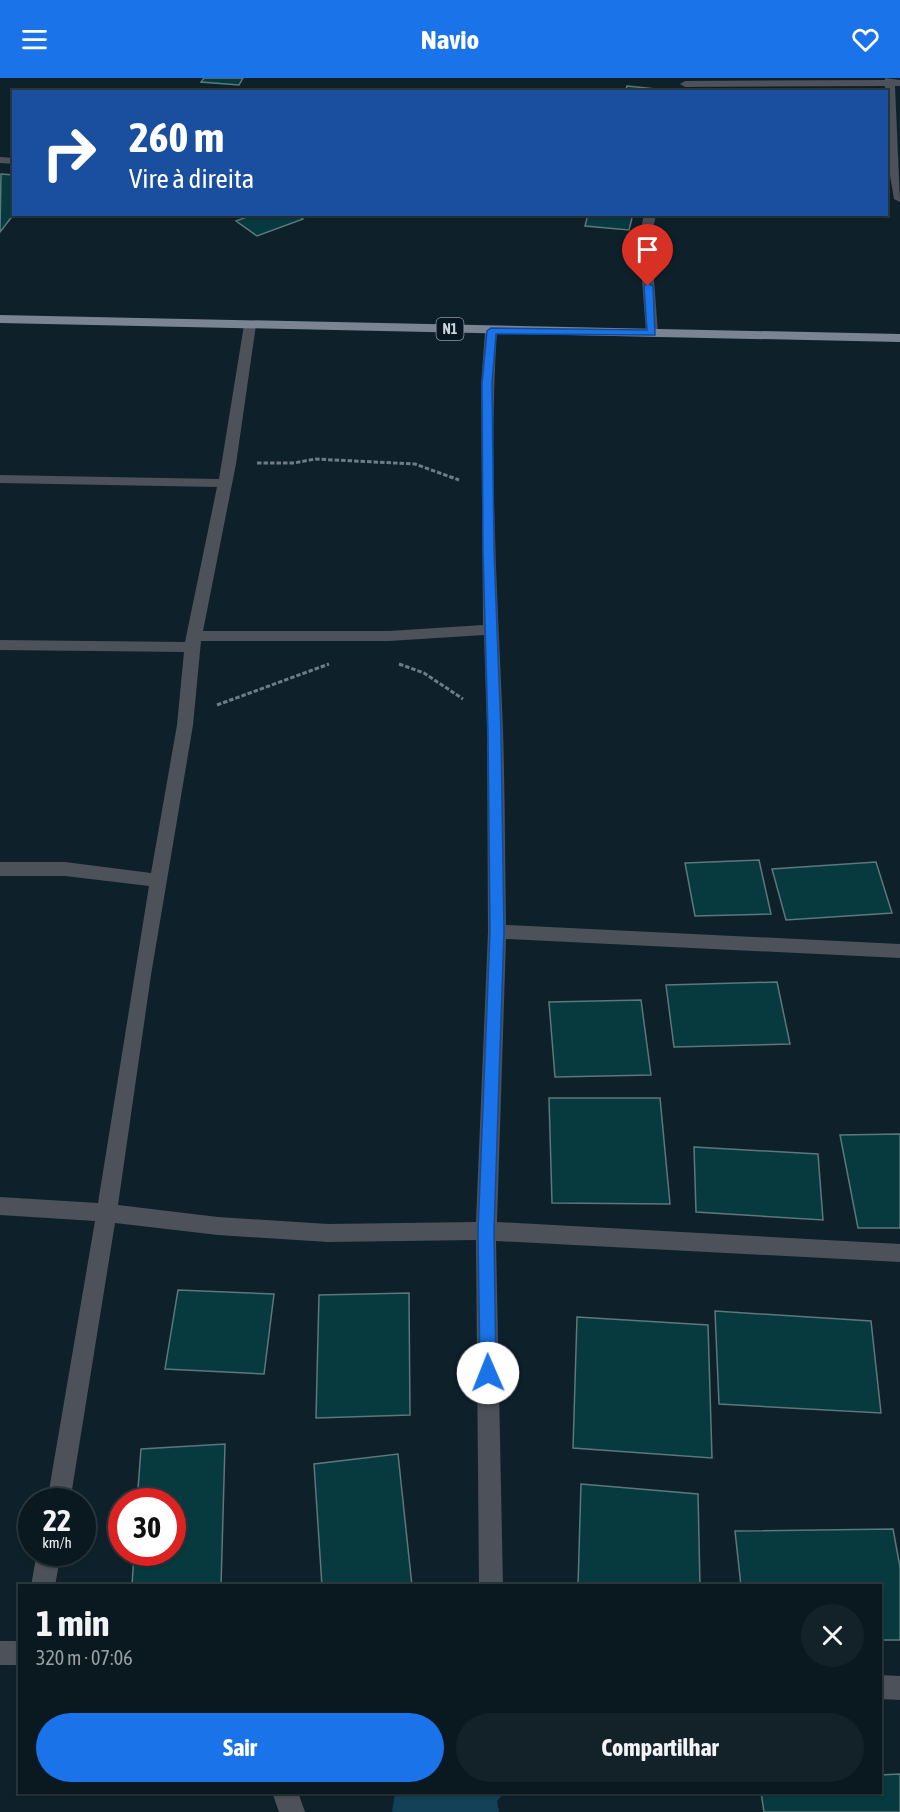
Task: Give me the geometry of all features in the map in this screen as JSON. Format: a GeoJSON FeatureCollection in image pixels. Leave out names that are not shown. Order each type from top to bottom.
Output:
{"type":"FeatureCollection","features":[{"type":"Feature","properties":{"kind":"main road","name":"N1"},"geometry":{"type":"LineString","coordinates":[[0,319],[900,338]]}},
{"type":"Feature","properties":{"kind":"street"},"geometry":{"type":"LineString","coordinates":[[684,84],[893,81],[894,164],[899,196]]}},
{"type":"Feature","properties":{"kind":"street"},"geometry":{"type":"LineString","coordinates":[[650,216],[645,239],[652,333]]}},
{"type":"Feature","properties":{"kind":"street"},"geometry":{"type":"LineString","coordinates":[[60,1488],[108,1213],[158,881],[185,725],[194,641],[210,548],[229,464],[250,326]]}},
{"type":"Feature","properties":{"kind":"street"},"geometry":{"type":"LineString","coordinates":[[491,331],[487,384],[488,490],[490,630],[495,732],[497,932],[486,1231],[491,1584]]}},
{"type":"Feature","properties":{"kind":"street"},"geometry":{"type":"LineString","coordinates":[[0,479],[224,483]]}},
{"type":"Feature","properties":{"kind":"street"},"geometry":{"type":"LineString","coordinates":[[0,645],[389,636],[490,630]]}},
{"type":"Feature","properties":{"kind":"street"},"geometry":{"type":"LineString","coordinates":[[0,869],[65,869],[158,881]]}},
{"type":"Feature","properties":{"kind":"street"},"geometry":{"type":"LineString","coordinates":[[497,932],[900,951]]}},
{"type":"Feature","properties":{"kind":"street"},"geometry":{"type":"LineString","coordinates":[[0,1206],[108,1213],[218,1226],[327,1233],[486,1231],[900,1253]]}},
{"type":"Feature","properties":{"kind":"street"},"geometry":{"type":"LineString","coordinates":[[43,1584],[46,1566]]}},
{"type":"Feature","properties":{"kind":"street"},"geometry":{"type":"LineString","coordinates":[[0,1653],[18,1653]]}},
{"type":"Feature","properties":{"kind":"street"},"geometry":{"type":"LineString","coordinates":[[882,1687],[900,1688]]}},
{"type":"Feature","properties":{"kind":"street"},"geometry":{"type":"LineString","coordinates":[[286,1794],[292,1812]]}},
{"type":"Feature","properties":{"kind":"path"},"geometry":{"type":"LineString","coordinates":[[229,464],[294,463],[315,459],[416,464],[488,490]]}},
{"type":"Feature","properties":{"kind":"path"},"geometry":{"type":"LineString","coordinates":[[185,725],[203,710],[335,661]]}},
{"type":"Feature","properties":{"kind":"path"},"geometry":{"type":"LineString","coordinates":[[393,662],[423,673],[462,698],[495,732]]}},
{"type":"Feature","properties":{"kind":"shaded area"},"geometry":{"type":"Polygon","coordinates":[[[395,1794],[503,1794],[497,1801],[499,1812],[392,1812],[395,1794]]]}},
{"type":"Feature","properties":{"kind":"building"},"geometry":{"type":"Polygon","coordinates":[[[204,78],[243,78],[239,85],[201,82],[204,78]]]}},
{"type":"Feature","properties":{"kind":"building"},"geometry":{"type":"Polygon","coordinates":[[[627,86],[666,90],[626,90],[627,86]]]}},
{"type":"Feature","properties":{"kind":"building"},"geometry":{"type":"Polygon","coordinates":[[[1,174],[12,175],[12,216],[0,232],[1,174]]]}},
{"type":"Feature","properties":{"kind":"building"},"geometry":{"type":"Polygon","coordinates":[[[250,216],[299,216],[303,219],[257,236],[236,221],[250,216]]]}},
{"type":"Feature","properties":{"kind":"building"},"geometry":{"type":"Polygon","coordinates":[[[588,216],[632,216],[629,230],[585,226],[588,216]]]}},
{"type":"Feature","properties":{"kind":"building"},"geometry":{"type":"Polygon","coordinates":[[[759,860],[771,914],[695,916],[685,863],[759,860]]]}},
{"type":"Feature","properties":{"kind":"building"},"geometry":{"type":"Polygon","coordinates":[[[876,862],[892,913],[786,920],[772,869],[876,862]]]}},
{"type":"Feature","properties":{"kind":"building"},"geometry":{"type":"Polygon","coordinates":[[[777,982],[790,1044],[674,1047],[666,985],[777,982]]]}},
{"type":"Feature","properties":{"kind":"building"},"geometry":{"type":"Polygon","coordinates":[[[641,1000],[651,1075],[555,1077],[549,1002],[641,1000]]]}},
{"type":"Feature","properties":{"kind":"building"},"geometry":{"type":"Polygon","coordinates":[[[549,1098],[660,1098],[670,1204],[552,1203],[549,1098]]]}},
{"type":"Feature","properties":{"kind":"building"},"geometry":{"type":"Polygon","coordinates":[[[900,1134],[900,1228],[858,1228],[840,1135],[900,1134]]]}},
{"type":"Feature","properties":{"kind":"building"},"geometry":{"type":"Polygon","coordinates":[[[694,1147],[818,1154],[823,1220],[696,1212],[694,1147]]]}},
{"type":"Feature","properties":{"kind":"building"},"geometry":{"type":"Polygon","coordinates":[[[178,1290],[274,1294],[264,1374],[165,1369],[178,1290]]]}},
{"type":"Feature","properties":{"kind":"building"},"geometry":{"type":"Polygon","coordinates":[[[409,1293],[410,1415],[316,1418],[319,1295],[409,1293]]]}},
{"type":"Feature","properties":{"kind":"building"},"geometry":{"type":"Polygon","coordinates":[[[715,1311],[871,1321],[881,1413],[719,1404],[715,1311]]]}},
{"type":"Feature","properties":{"kind":"building"},"geometry":{"type":"Polygon","coordinates":[[[577,1317],[708,1325],[712,1458],[573,1448],[577,1317]]]}},
{"type":"Feature","properties":{"kind":"building"},"geometry":{"type":"Polygon","coordinates":[[[225,1444],[221,1584],[132,1584],[133,1566],[186,1566],[186,1488],[138,1488],[141,1449],[225,1444]]]}},
{"type":"Feature","properties":{"kind":"building"},"geometry":{"type":"Polygon","coordinates":[[[398,1454],[412,1584],[322,1584],[314,1464],[398,1454]]]}},
{"type":"Feature","properties":{"kind":"building"},"geometry":{"type":"Polygon","coordinates":[[[581,1484],[698,1494],[700,1584],[578,1584],[581,1484]]]}},
{"type":"Feature","properties":{"kind":"building"},"geometry":{"type":"Polygon","coordinates":[[[893,1529],[900,1567],[900,1640],[882,1640],[882,1584],[741,1584],[735,1531],[893,1529]]]}},
{"type":"Feature","properties":{"kind":"building"},"geometry":{"type":"Polygon","coordinates":[[[900,1774],[900,1812],[764,1812],[761,1794],[882,1794],[882,1775],[900,1774]]]}},
{"type":"Feature","properties":{"kind":"route"},"geometry":{"type":"LineString","coordinates":[[488,1373],[486,1231],[492,1010],[497,932],[495,732],[488,551],[487,384],[491,331],[652,333],[648,286]]}}]}
